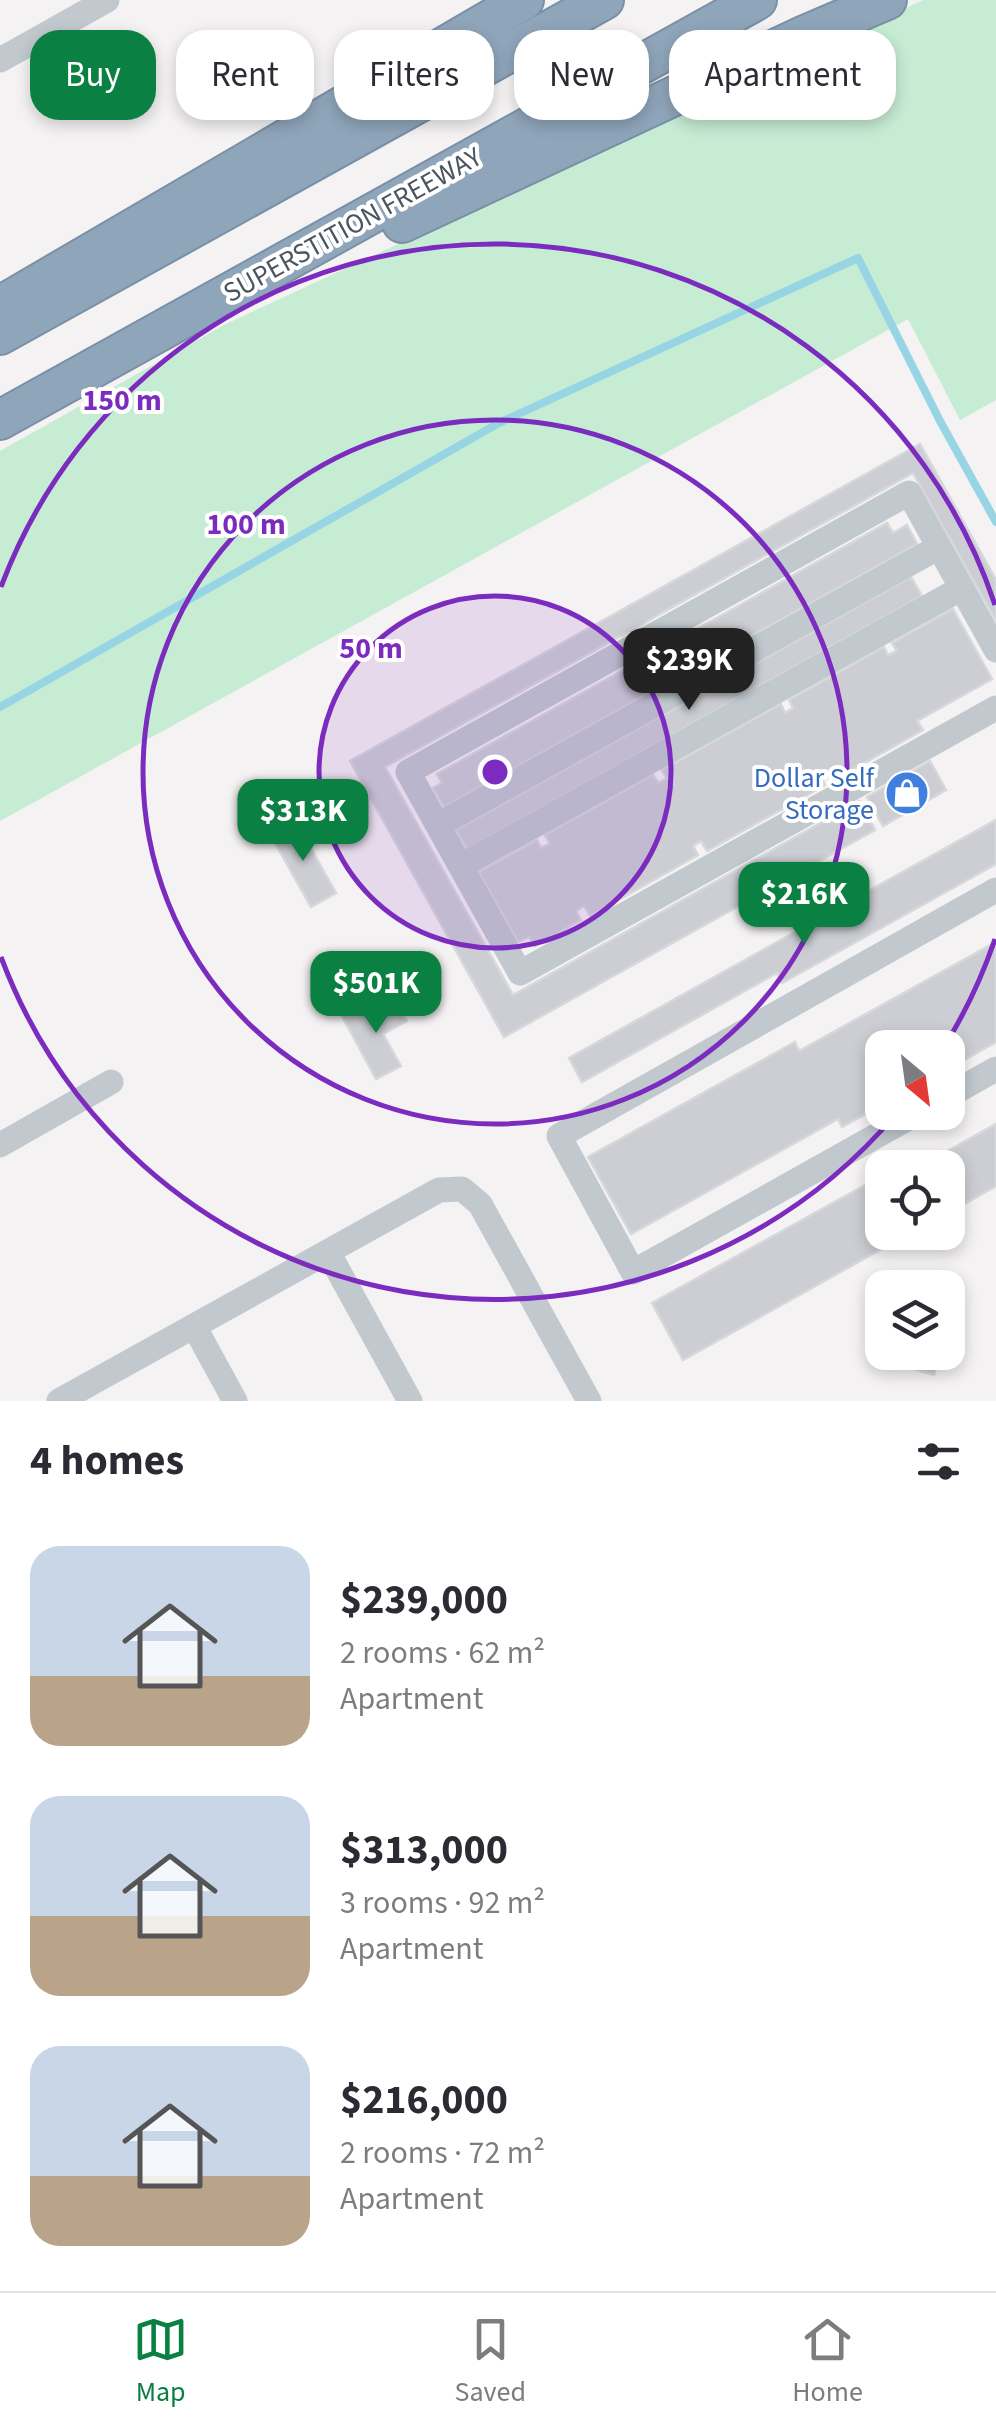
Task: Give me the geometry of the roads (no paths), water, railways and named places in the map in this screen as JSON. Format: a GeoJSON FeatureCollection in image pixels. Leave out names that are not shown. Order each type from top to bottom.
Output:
{"type":"FeatureCollection","features":[{"type":"Feature","properties":{"kind":"highway"},"geometry":{"type":"LineString","coordinates":[[0,306],[524,0]]}},
{"type":"Feature","properties":{"kind":"highway"},"geometry":{"type":"LineString","coordinates":[[0,335],[604,0]]}},
{"type":"Feature","properties":{"kind":"highway","name":"SUPERSTITION FREEWAY"},"geometry":{"type":"LineString","coordinates":[[0,420],[757,0]]}},
{"type":"Feature","properties":{"kind":"highway"},"geometry":{"type":"LineString","coordinates":[[166,327],[374,236],[887,0]]}},
{"type":"Feature","properties":{"kind":"street"},"geometry":{"type":"LineString","coordinates":[[0,60],[107,0]]}},
{"type":"Feature","properties":{"kind":"street"},"geometry":{"type":"LineString","coordinates":[[996,650],[909,493],[408,772],[520,972],[996,708]]}},
{"type":"Feature","properties":{"kind":"street"},"geometry":{"type":"LineString","coordinates":[[438,825],[939,547]]}},
{"type":"Feature","properties":{"kind":"street"},"geometry":{"type":"LineString","coordinates":[[461,866],[962,588]]}},
{"type":"Feature","properties":{"kind":"street"},"geometry":{"type":"LineString","coordinates":[[887,1130],[632,1272],[559,1136],[996,890]]}},
{"type":"Feature","properties":{"kind":"street"},"geometry":{"type":"LineString","coordinates":[[965,1086],[996,1069]]}},
{"type":"Feature","properties":{"kind":"street"},"geometry":{"type":"LineString","coordinates":[[0,1145],[111,1082]]}},
{"type":"Feature","properties":{"kind":"street"},"geometry":{"type":"LineString","coordinates":[[60,1401],[440,1190],[462,1188],[480,1204],[589,1401]]}},
{"type":"Feature","properties":{"kind":"street"},"geometry":{"type":"LineString","coordinates":[[328,1252],[410,1401]]}},
{"type":"Feature","properties":{"kind":"street"},"geometry":{"type":"LineString","coordinates":[[194,1326],[235,1401]]}},
{"type":"Feature","properties":{"kind":"waterway"},"geometry":{"type":"LineString","coordinates":[[0,707],[499,423],[858,258],[996,522]]}},
{"type":"Feature","properties":{"kind":"place","name":"Dollar Self Storage"},"geometry":{"type":"Point","coordinates":[907,793]}}]}
